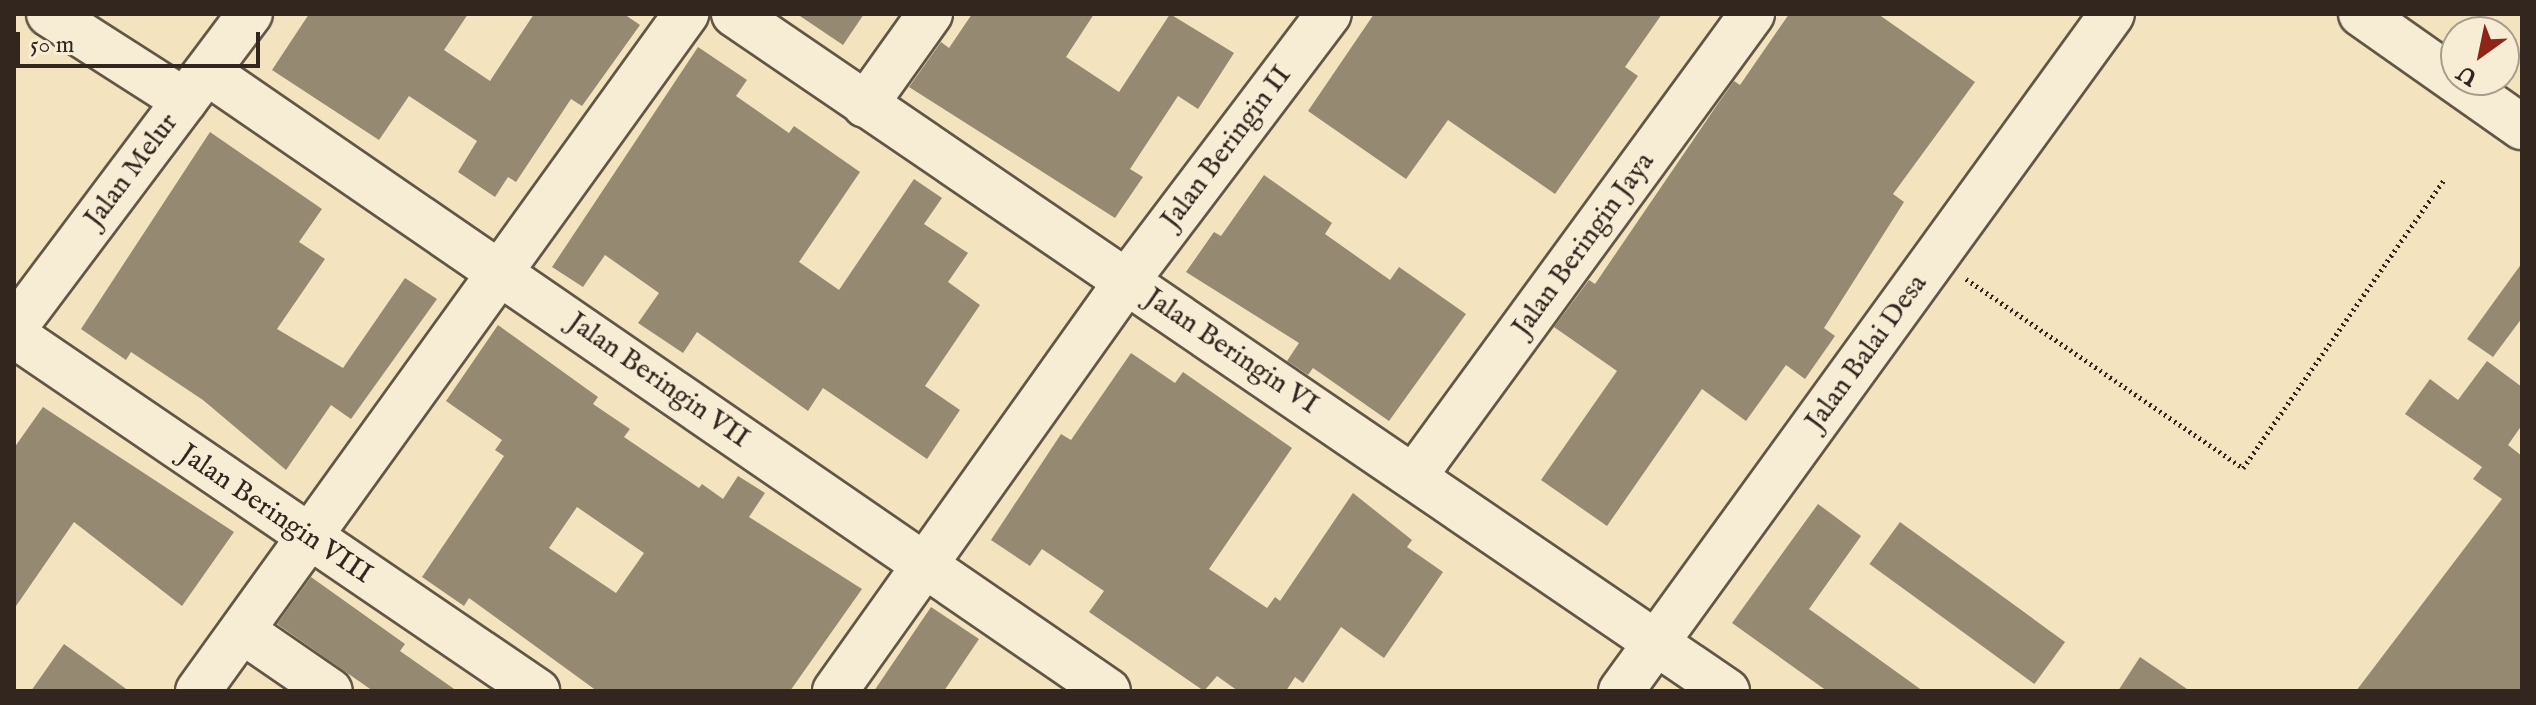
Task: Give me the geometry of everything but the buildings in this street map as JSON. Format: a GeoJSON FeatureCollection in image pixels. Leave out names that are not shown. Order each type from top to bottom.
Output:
{"type":"FeatureCollection","features":[{"type":"Feature","properties":{"kind":"street","name":"Jalan Beringin VII"},"geometry":{"type":"LineString","coordinates":[[49,14],[196,86],[502,274],[1108,691]]}},
{"type":"Feature","properties":{"kind":"street","name":"Jalan Melur"},"geometry":{"type":"LineString","coordinates":[[14,328],[250,14]]}},
{"type":"Feature","properties":{"kind":"street"},"geometry":{"type":"LineString","coordinates":[[198,691],[310,541],[686,14]]}},
{"type":"Feature","properties":{"kind":"street","name":"Jalan Beringin VI"},"geometry":{"type":"LineString","coordinates":[[734,14],[1415,475],[1727,691]]}},
{"type":"Feature","properties":{"kind":"street"},"geometry":{"type":"LineString","coordinates":[[865,105],[930,14]]}},
{"type":"Feature","properties":{"kind":"street","name":"Jalan Beringin II"},"geometry":{"type":"LineString","coordinates":[[835,691],[1126,282],[1329,14]]}},
{"type":"Feature","properties":{"kind":"street","name":"Jalan Beringin Jaya"},"geometry":{"type":"LineString","coordinates":[[1415,475],[1752,14]]}},
{"type":"Feature","properties":{"kind":"street","name":"Jalan Balai Desa"},"geometry":{"type":"LineString","coordinates":[[1621,691],[2112,14]]}},
{"type":"Feature","properties":{"kind":"street"},"geometry":{"type":"LineString","coordinates":[[2361,14],[2522,127]]}},
{"type":"Feature","properties":{"kind":"street","name":"Jalan Beringin VIII"},"geometry":{"type":"LineString","coordinates":[[14,335],[310,541],[537,691]]}},
{"type":"Feature","properties":{"kind":"street"},"geometry":{"type":"LineString","coordinates":[[244,632],[330,691]]}},
{"type":"Feature","properties":{"kind":"path"},"geometry":{"type":"LineString","coordinates":[[1935,258],[2243,468],[2444,180]]}}]}
